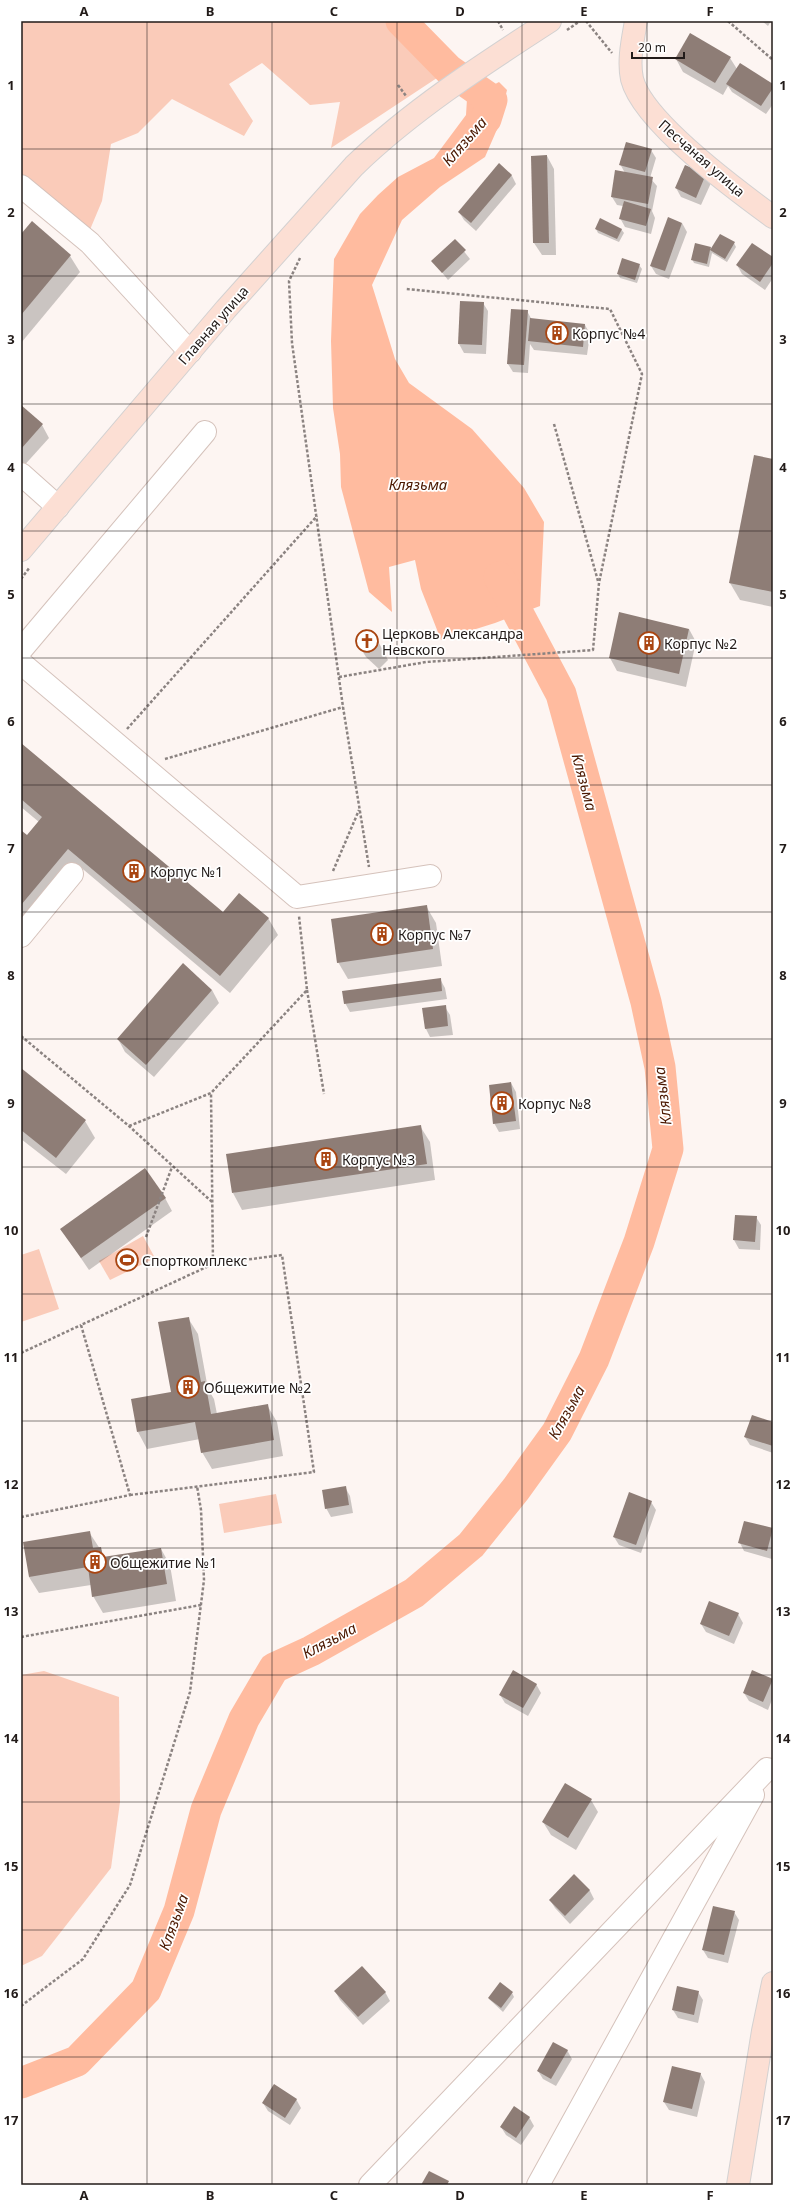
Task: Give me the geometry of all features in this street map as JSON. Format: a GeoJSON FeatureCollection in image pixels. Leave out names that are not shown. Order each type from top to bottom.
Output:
{"type":"FeatureCollection","features":[{"type":"Feature","properties":{"kind":"main road","name":"Главная улица"},"geometry":{"type":"LineString","coordinates":[[21,550],[186,356],[354,166],[374,147],[412,105],[550,21]]}},
{"type":"Feature","properties":{"kind":"main road","name":"Песчаная улица"},"geometry":{"type":"LineString","coordinates":[[636,21],[631,55],[632,79],[643,101],[663,126],[734,188],[773,217]]}},
{"type":"Feature","properties":{"kind":"main road"},"geometry":{"type":"LineString","coordinates":[[738,2185],[768,2032],[773,1983]]}},
{"type":"Feature","properties":{"kind":"street"},"geometry":{"type":"LineString","coordinates":[[21,186],[90,243],[186,356]]}},
{"type":"Feature","properties":{"kind":"street"},"geometry":{"type":"LineString","coordinates":[[160,340],[186,356]]}},
{"type":"Feature","properties":{"kind":"street"},"geometry":{"type":"LineString","coordinates":[[21,650],[205,432]]}},
{"type":"Feature","properties":{"kind":"street"},"geometry":{"type":"LineString","coordinates":[[21,474],[56,510]]}},
{"type":"Feature","properties":{"kind":"street"},"geometry":{"type":"LineString","coordinates":[[21,485],[56,510]]}},
{"type":"Feature","properties":{"kind":"street"},"geometry":{"type":"LineString","coordinates":[[21,663],[296,897],[430,876]]}},
{"type":"Feature","properties":{"kind":"street"},"geometry":{"type":"LineString","coordinates":[[21,936],[72,874]]}},
{"type":"Feature","properties":{"kind":"street"},"geometry":{"type":"LineString","coordinates":[[370,2185],[770,1765]]}},
{"type":"Feature","properties":{"kind":"street"},"geometry":{"type":"LineString","coordinates":[[538,2185],[770,1765]]}},
{"type":"Feature","properties":{"kind":"path"},"geometry":{"type":"LineString","coordinates":[[586,21],[614,56]]}},
{"type":"Feature","properties":{"kind":"path"},"geometry":{"type":"LineString","coordinates":[[728,21],[773,60]]}},
{"type":"Feature","properties":{"kind":"path"},"geometry":{"type":"LineString","coordinates":[[398,85],[412,105]]}},
{"type":"Feature","properties":{"kind":"path"},"geometry":{"type":"LineString","coordinates":[[302,254],[289,281],[292,343],[343,707],[372,885]]}},
{"type":"Feature","properties":{"kind":"path"},"geometry":{"type":"LineString","coordinates":[[339,677],[426,662],[593,650],[598,583],[642,374],[610,309],[406,289]]}},
{"type":"Feature","properties":{"kind":"path"},"geometry":{"type":"LineString","coordinates":[[554,424],[598,583]]}},
{"type":"Feature","properties":{"kind":"path"},"geometry":{"type":"LineString","coordinates":[[115,743],[317,516]]}},
{"type":"Feature","properties":{"kind":"path"},"geometry":{"type":"LineString","coordinates":[[142,766],[343,707]]}},
{"type":"Feature","properties":{"kind":"path"},"geometry":{"type":"LineString","coordinates":[[324,893],[359,809]]}},
{"type":"Feature","properties":{"kind":"path"},"geometry":{"type":"LineString","coordinates":[[296,897],[307,990],[324,1094]]}},
{"type":"Feature","properties":{"kind":"path"},"geometry":{"type":"LineString","coordinates":[[129,1126],[211,1093],[307,990]]}},
{"type":"Feature","properties":{"kind":"path"},"geometry":{"type":"LineString","coordinates":[[21,1036],[129,1126],[212,1203]]}},
{"type":"Feature","properties":{"kind":"path"},"geometry":{"type":"LineString","coordinates":[[211,1093],[213,1264]]}},
{"type":"Feature","properties":{"kind":"path"},"geometry":{"type":"LineString","coordinates":[[146,1237],[172,1166]]}},
{"type":"Feature","properties":{"kind":"path"},"geometry":{"type":"LineString","coordinates":[[21,1353],[213,1264],[282,1255],[314,1472],[130,1495],[21,1517]]}},
{"type":"Feature","properties":{"kind":"path"},"geometry":{"type":"LineString","coordinates":[[81,1326],[130,1495]]}},
{"type":"Feature","properties":{"kind":"path"},"geometry":{"type":"LineString","coordinates":[[21,2006],[83,1960],[130,1885],[190,1692],[204,1580],[201,1510],[197,1486]]}},
{"type":"Feature","properties":{"kind":"path"},"geometry":{"type":"LineString","coordinates":[[21,1637],[201,1605]]}},
{"type":"Feature","properties":{"kind":"shaded area"},"geometry":{"type":"Polygon","coordinates":[[[21,21],[388,21],[449,70],[331,148],[340,102],[310,105],[262,63],[229,84],[253,121],[244,136],[172,99],[138,133],[111,144],[102,201],[84,244],[21,196],[21,21]]]}},
{"type":"Feature","properties":{"kind":"shaded area","name":"Спорткомплекс"},"geometry":{"type":"Polygon","coordinates":[[[143,1236],[155,1258],[110,1280],[99,1261],[143,1236]]]}},
{"type":"Feature","properties":{"kind":"shaded area"},"geometry":{"type":"Polygon","coordinates":[[[39,1249],[59,1309],[21,1322],[21,1255],[39,1249]]]}},
{"type":"Feature","properties":{"kind":"shaded area"},"geometry":{"type":"Polygon","coordinates":[[[276,1494],[282,1523],[224,1533],[219,1504],[276,1494]]]}},
{"type":"Feature","properties":{"kind":"shaded area"},"geometry":{"type":"Polygon","coordinates":[[[44,1671],[119,1697],[120,1802],[111,1868],[42,1956],[21,1966],[21,1675],[44,1671]]]}},
{"type":"Feature","properties":{"kind":"water"},"geometry":{"type":"Polygon","coordinates":[[[388,21],[420,21],[449,70],[388,21]]]}},
{"type":"Feature","properties":{"kind":"water","name":"Клязьма"},"geometry":{"type":"Polygon","coordinates":[[[499,82],[507,90],[498,127],[485,157],[440,187],[402,220],[372,285],[395,359],[409,383],[472,429],[524,488],[544,522],[540,606],[495,623],[441,640],[421,589],[415,560],[389,567],[392,612],[369,592],[341,487],[340,454],[333,408],[331,341],[334,259],[360,214],[378,195],[398,177],[434,158],[466,115],[467,99],[499,82]]]}},
{"type":"Feature","properties":{"kind":"building"},"geometry":{"type":"Polygon","coordinates":[[[690,33],[731,57],[715,83],[675,59],[690,33]]]}},
{"type":"Feature","properties":{"kind":"building"},"geometry":{"type":"Polygon","coordinates":[[[740,63],[773,84],[773,88],[761,106],[726,84],[740,63]]]}},
{"type":"Feature","properties":{"kind":"building"},"geometry":{"type":"Polygon","coordinates":[[[626,142],[652,149],[645,172],[619,165],[626,142]]]}},
{"type":"Feature","properties":{"kind":"building"},"geometry":{"type":"Polygon","coordinates":[[[547,155],[549,243],[533,243],[531,156],[547,155]]]}},
{"type":"Feature","properties":{"kind":"building"},"geometry":{"type":"Polygon","coordinates":[[[499,163],[512,175],[471,223],[458,212],[499,163]]]}},
{"type":"Feature","properties":{"kind":"building"},"geometry":{"type":"Polygon","coordinates":[[[685,165],[706,174],[696,198],[675,188],[685,165]]]}},
{"type":"Feature","properties":{"kind":"building"},"geometry":{"type":"Polygon","coordinates":[[[615,170],[653,177],[648,204],[611,197],[615,170]]]}},
{"type":"Feature","properties":{"kind":"building"},"geometry":{"type":"Polygon","coordinates":[[[624,201],[651,209],[646,226],[619,219],[624,201]]]}},
{"type":"Feature","properties":{"kind":"building"},"geometry":{"type":"Polygon","coordinates":[[[668,217],[682,223],[665,271],[650,266],[668,217]]]}},
{"type":"Feature","properties":{"kind":"building"},"geometry":{"type":"Polygon","coordinates":[[[600,218],[622,229],[617,239],[595,229],[600,218]]]}},
{"type":"Feature","properties":{"kind":"building"},"geometry":{"type":"Polygon","coordinates":[[[32,221],[71,255],[21,315],[21,234],[32,221]]]}},
{"type":"Feature","properties":{"kind":"building"},"geometry":{"type":"Polygon","coordinates":[[[720,234],[735,242],[725,259],[710,250],[720,234]]]}},
{"type":"Feature","properties":{"kind":"building"},"geometry":{"type":"Polygon","coordinates":[[[455,239],[466,250],[442,273],[431,261],[455,239]]]}},
{"type":"Feature","properties":{"kind":"building"},"geometry":{"type":"Polygon","coordinates":[[[695,243],[711,247],[707,264],[691,260],[695,243]]]}},
{"type":"Feature","properties":{"kind":"building"},"geometry":{"type":"Polygon","coordinates":[[[752,243],[773,257],[773,263],[760,282],[736,265],[752,243]]]}},
{"type":"Feature","properties":{"kind":"building"},"geometry":{"type":"Polygon","coordinates":[[[622,258],[640,264],[635,280],[617,274],[622,258]]]}},
{"type":"Feature","properties":{"kind":"building"},"geometry":{"type":"Polygon","coordinates":[[[460,301],[484,302],[482,345],[458,344],[460,301]]]}},
{"type":"Feature","properties":{"kind":"building"},"geometry":{"type":"Polygon","coordinates":[[[511,309],[528,310],[524,365],[507,364],[511,309]]]}},
{"type":"Feature","properties":{"kind":"building","name":"Корпус №4"},"geometry":{"type":"Polygon","coordinates":[[[530,318],[585,324],[583,347],[528,341],[530,318]]]}},
{"type":"Feature","properties":{"kind":"building"},"geometry":{"type":"Polygon","coordinates":[[[21,405],[43,424],[21,449],[21,405]]]}},
{"type":"Feature","properties":{"kind":"building"},"geometry":{"type":"Polygon","coordinates":[[[754,455],[773,459],[773,592],[729,583],[754,455]]]}},
{"type":"Feature","properties":{"kind":"building","name":"Корпус №2"},"geometry":{"type":"Polygon","coordinates":[[[619,612],[689,629],[679,674],[609,658],[619,612]]]}},
{"type":"Feature","properties":{"kind":"building","name":"Церковь Александра Невского"},"geometry":{"type":"Polygon","coordinates":[[[366,629],[379,642],[369,653],[355,641],[366,629]]]}},
{"type":"Feature","properties":{"kind":"building","name":"Корпус №1"},"geometry":{"type":"Polygon","coordinates":[[[21,743],[223,912],[239,893],[269,918],[220,976],[68,849],[21,905],[21,832],[22,831],[27,835],[42,817],[21,799],[21,743]]]}},
{"type":"Feature","properties":{"kind":"building","name":"Корпус №7"},"geometry":{"type":"Polygon","coordinates":[[[427,905],[433,949],[337,963],[331,919],[427,905]]]}},
{"type":"Feature","properties":{"kind":"building"},"geometry":{"type":"Polygon","coordinates":[[[183,963],[212,990],[146,1065],[117,1039],[183,963]]]}},
{"type":"Feature","properties":{"kind":"building"},"geometry":{"type":"Polygon","coordinates":[[[441,978],[442,991],[344,1004],[342,991],[441,978]]]}},
{"type":"Feature","properties":{"kind":"building"},"geometry":{"type":"Polygon","coordinates":[[[446,1005],[448,1026],[425,1029],[422,1008],[446,1005]]]}},
{"type":"Feature","properties":{"kind":"building"},"geometry":{"type":"Polygon","coordinates":[[[21,1068],[86,1120],[56,1158],[21,1130],[21,1068]]]}},
{"type":"Feature","properties":{"kind":"building","name":"Корпус №8"},"geometry":{"type":"Polygon","coordinates":[[[511,1082],[516,1121],[493,1124],[489,1085],[511,1082]]]}},
{"type":"Feature","properties":{"kind":"building","name":"Корпус №3"},"geometry":{"type":"Polygon","coordinates":[[[421,1125],[427,1164],[232,1193],[226,1154],[421,1125]]]}},
{"type":"Feature","properties":{"kind":"building"},"geometry":{"type":"Polygon","coordinates":[[[145,1168],[166,1198],[81,1258],[60,1229],[145,1168]]]}},
{"type":"Feature","properties":{"kind":"building"},"geometry":{"type":"Polygon","coordinates":[[[735,1215],[757,1216],[755,1242],[733,1240],[735,1215]]]}},
{"type":"Feature","properties":{"kind":"building","name":"Общежитие №2"},"geometry":{"type":"Polygon","coordinates":[[[189,1317],[201,1382],[205,1381],[211,1414],[268,1404],[274,1440],[201,1453],[195,1422],[137,1432],[131,1399],[171,1392],[158,1322],[189,1317]]]}},
{"type":"Feature","properties":{"kind":"building"},"geometry":{"type":"Polygon","coordinates":[[[752,1415],[773,1422],[773,1446],[744,1437],[752,1415]]]}},
{"type":"Feature","properties":{"kind":"building"},"geometry":{"type":"Polygon","coordinates":[[[346,1486],[349,1505],[325,1509],[322,1490],[346,1486]]]}},
{"type":"Feature","properties":{"kind":"building"},"geometry":{"type":"Polygon","coordinates":[[[629,1492],[652,1501],[636,1545],[613,1537],[629,1492]]]}},
{"type":"Feature","properties":{"kind":"building"},"geometry":{"type":"Polygon","coordinates":[[[744,1521],[773,1528],[767,1551],[738,1543],[744,1521]]]}},
{"type":"Feature","properties":{"kind":"building","name":"Общежитие №1"},"geometry":{"type":"Polygon","coordinates":[[[90,1531],[93,1548],[101,1547],[103,1557],[161,1548],[167,1584],[92,1597],[88,1567],[29,1577],[23,1542],[90,1531]]]}},
{"type":"Feature","properties":{"kind":"building"},"geometry":{"type":"Polygon","coordinates":[[[709,1601],[739,1613],[729,1636],[700,1624],[709,1601]]]}},
{"type":"Feature","properties":{"kind":"building"},"geometry":{"type":"Polygon","coordinates":[[[513,1670],[537,1684],[523,1708],[499,1695],[513,1670]]]}},
{"type":"Feature","properties":{"kind":"building"},"geometry":{"type":"Polygon","coordinates":[[[752,1670],[773,1679],[763,1702],[743,1693],[752,1670]]]}},
{"type":"Feature","properties":{"kind":"building"},"geometry":{"type":"Polygon","coordinates":[[[565,1783],[592,1799],[568,1838],[542,1822],[565,1783]]]}},
{"type":"Feature","properties":{"kind":"building"},"geometry":{"type":"Polygon","coordinates":[[[574,1874],[590,1890],[565,1916],[549,1900],[574,1874]]]}},
{"type":"Feature","properties":{"kind":"building"},"geometry":{"type":"Polygon","coordinates":[[[713,1906],[735,1911],[724,1955],[702,1950],[713,1906]]]}},
{"type":"Feature","properties":{"kind":"building"},"geometry":{"type":"Polygon","coordinates":[[[362,1966],[386,1992],[358,2017],[334,1991],[362,1966]]]}},
{"type":"Feature","properties":{"kind":"building"},"geometry":{"type":"Polygon","coordinates":[[[500,1982],[513,1992],[501,2008],[488,1998],[500,1982]]]}},
{"type":"Feature","properties":{"kind":"building"},"geometry":{"type":"Polygon","coordinates":[[[677,1986],[699,1991],[694,2015],[672,2010],[677,1986]]]}},
{"type":"Feature","properties":{"kind":"building"},"geometry":{"type":"Polygon","coordinates":[[[553,2042],[568,2050],[551,2079],[537,2071],[553,2042]]]}},
{"type":"Feature","properties":{"kind":"building"},"geometry":{"type":"Polygon","coordinates":[[[672,2066],[701,2073],[692,2109],[663,2102],[672,2066]]]}},
{"type":"Feature","properties":{"kind":"building"},"geometry":{"type":"Polygon","coordinates":[[[274,2084],[297,2099],[285,2118],[262,2103],[274,2084]]]}},
{"type":"Feature","properties":{"kind":"building"},"geometry":{"type":"Polygon","coordinates":[[[514,2106],[530,2117],[516,2138],[500,2127],[514,2106]]]}},
{"type":"Feature","properties":{"kind":"building"},"geometry":{"type":"Polygon","coordinates":[[[429,2171],[449,2181],[447,2185],[421,2185],[429,2171]]]}},
{"type":"Feature","properties":{"kind":"waterway","name":"Клязьма"},"geometry":{"type":"LineString","coordinates":[[401,21],[449,70],[492,100],[486,119],[480,126]]}},
{"type":"Feature","properties":{"kind":"waterway","name":"Клязьма"},"geometry":{"type":"LineString","coordinates":[[21,2083],[77,2061],[146,1990],[179,1911],[206,1810],[244,1719],[274,1668],[311,1651],[414,1593],[471,1545],[516,1489],[557,1432],[594,1359],[639,1242],[668,1149],[660,1067],[646,1002],[561,694],[499,577]]}},
{"type":"Feature","properties":{"kind":"place","name":"Корпус №4"},"geometry":{"type":"Point","coordinates":[557,333]}},
{"type":"Feature","properties":{"kind":"place","name":"Церковь Александра Невского"},"geometry":{"type":"Point","coordinates":[367,641]}},
{"type":"Feature","properties":{"kind":"place","name":"Корпус №2"},"geometry":{"type":"Point","coordinates":[649,643]}},
{"type":"Feature","properties":{"kind":"place","name":"Корпус №1"},"geometry":{"type":"Point","coordinates":[134,871]}},
{"type":"Feature","properties":{"kind":"place","name":"Корпус №7"},"geometry":{"type":"Point","coordinates":[382,934]}},
{"type":"Feature","properties":{"kind":"place","name":"Корпус №8"},"geometry":{"type":"Point","coordinates":[502,1103]}},
{"type":"Feature","properties":{"kind":"place","name":"Корпус №3"},"geometry":{"type":"Point","coordinates":[326,1159]}},
{"type":"Feature","properties":{"kind":"place","name":"Спорткомплекс"},"geometry":{"type":"Point","coordinates":[127,1260]}},
{"type":"Feature","properties":{"kind":"place","name":"Общежитие №2"},"geometry":{"type":"Point","coordinates":[188,1387]}},
{"type":"Feature","properties":{"kind":"place","name":"Общежитие №1"},"geometry":{"type":"Point","coordinates":[95,1562]}}]}
